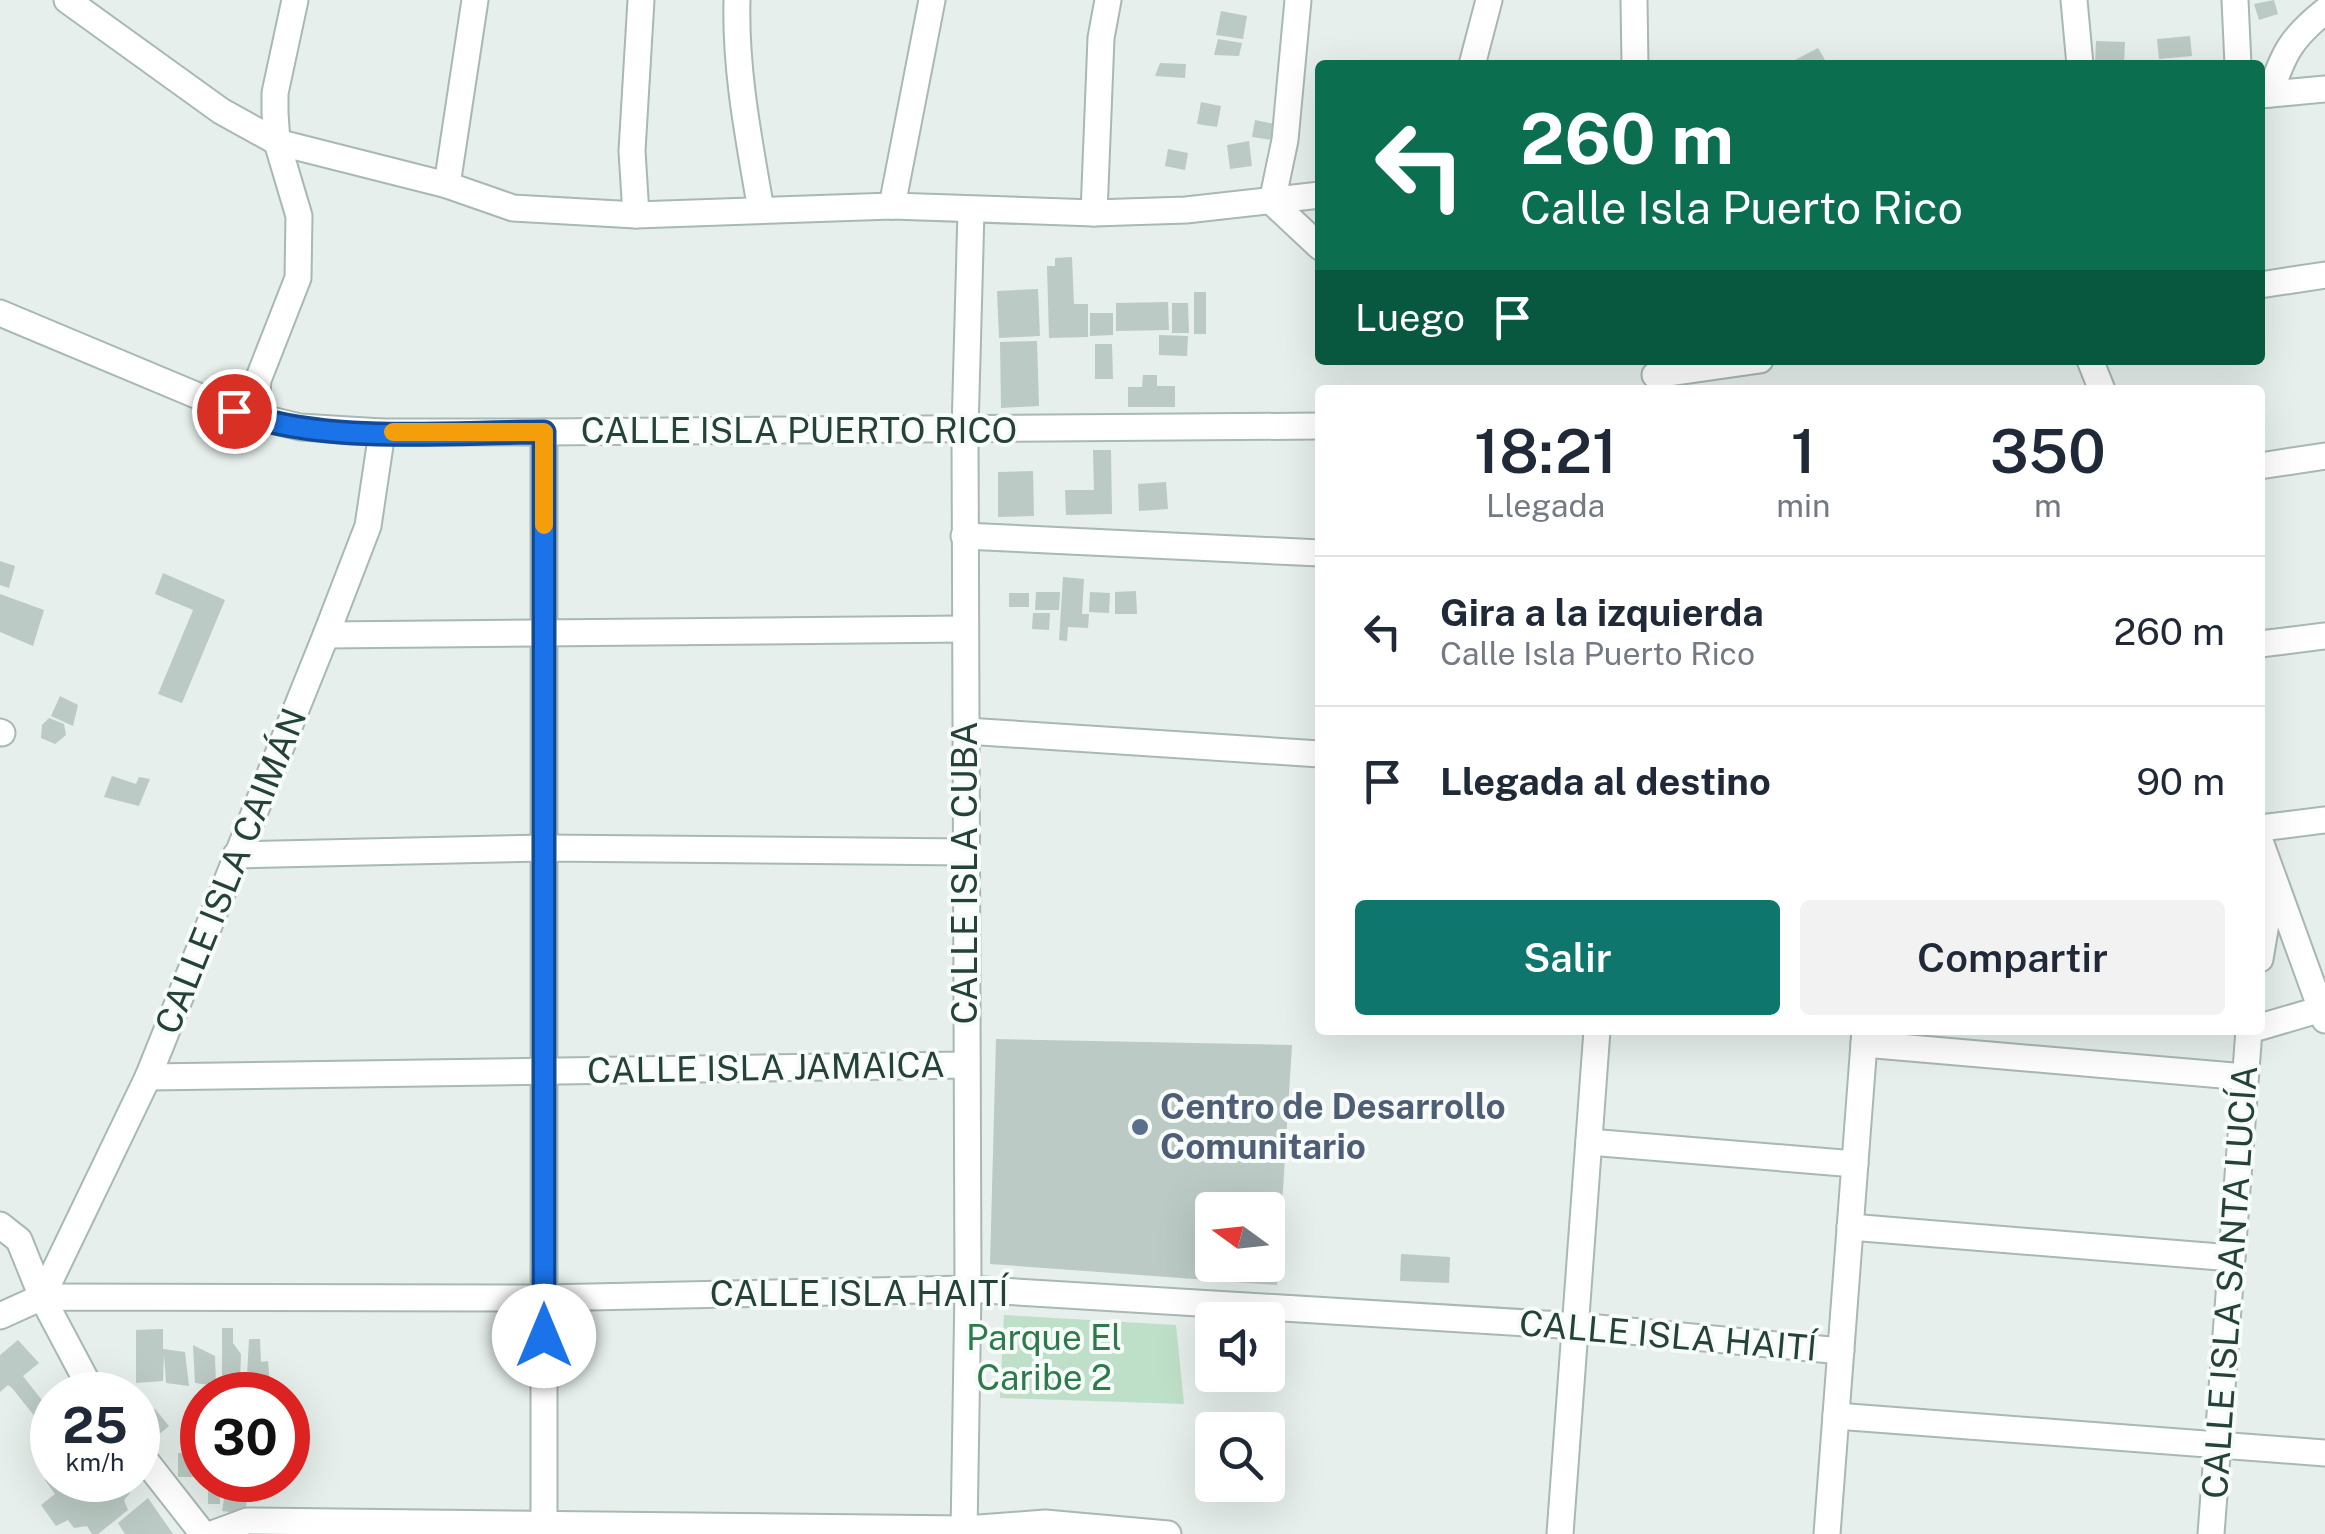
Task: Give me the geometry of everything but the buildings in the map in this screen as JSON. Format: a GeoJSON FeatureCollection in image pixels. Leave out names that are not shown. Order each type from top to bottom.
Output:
{"type":"FeatureCollection","features":[{"type":"Feature","properties":{"kind":"street"},"geometry":{"type":"LineString","coordinates":[[67,0],[220,111],[276,142],[447,185],[513,208],[636,215],[892,206],[1094,213],[1315,196]]}},
{"type":"Feature","properties":{"kind":"street"},"geometry":{"type":"LineString","coordinates":[[255,419],[258,380],[298,278],[300,216],[276,142],[275,92],[295,0]]}},
{"type":"Feature","properties":{"kind":"street"},"geometry":{"type":"LineString","coordinates":[[447,185],[475,0]]}},
{"type":"Feature","properties":{"kind":"street"},"geometry":{"type":"LineString","coordinates":[[636,215],[632,151],[641,0]]}},
{"type":"Feature","properties":{"kind":"street"},"geometry":{"type":"LineString","coordinates":[[737,0],[741,86],[761,210]]}},
{"type":"Feature","properties":{"kind":"street"},"geometry":{"type":"LineString","coordinates":[[892,206],[932,0]]}},
{"type":"Feature","properties":{"kind":"street"},"geometry":{"type":"LineString","coordinates":[[1094,213],[1101,38],[1108,0]]}},
{"type":"Feature","properties":{"kind":"street"},"geometry":{"type":"LineString","coordinates":[[1272,202],[1285,140],[1298,0]]}},
{"type":"Feature","properties":{"kind":"street"},"geometry":{"type":"LineString","coordinates":[[1473,60],[1489,0]]}},
{"type":"Feature","properties":{"kind":"street"},"geometry":{"type":"LineString","coordinates":[[1634,0],[1635,60]]}},
{"type":"Feature","properties":{"kind":"street"},"geometry":{"type":"LineString","coordinates":[[2074,0],[2080,60]]}},
{"type":"Feature","properties":{"kind":"street"},"geometry":{"type":"LineString","coordinates":[[2234,0],[2238,60]]}},
{"type":"Feature","properties":{"kind":"street"},"geometry":{"type":"LineString","coordinates":[[2325,11],[2295,35],[2265,95],[2325,89]]}},
{"type":"Feature","properties":{"kind":"street"},"geometry":{"type":"LineString","coordinates":[[1272,202],[1315,242]]}},
{"type":"Feature","properties":{"kind":"street","name":"CALLE ISLA CUBA"},"geometry":{"type":"LineString","coordinates":[[965,1532],[968,1288],[964,536],[971,211]]}},
{"type":"Feature","properties":{"kind":"street"},"geometry":{"type":"LineString","coordinates":[[2265,283],[2325,275]]}},
{"type":"Feature","properties":{"kind":"street","name":"CALLE ISLA PUERTO RICO"},"geometry":{"type":"LineString","coordinates":[[0,313],[255,419],[300,428],[544,432],[1315,426]]}},
{"type":"Feature","properties":{"kind":"street"},"geometry":{"type":"LineString","coordinates":[[1655,375],[1725,365]]}},
{"type":"Feature","properties":{"kind":"street","name":"CALLE ISLA CAIMÁN"},"geometry":{"type":"LineString","coordinates":[[42,1297],[148,1077],[326,635],[368,526],[382,432]]}},
{"type":"Feature","properties":{"kind":"street"},"geometry":{"type":"LineString","coordinates":[[544,432],[544,1530]]}},
{"type":"Feature","properties":{"kind":"street"},"geometry":{"type":"LineString","coordinates":[[2265,465],[2325,456]]}},
{"type":"Feature","properties":{"kind":"street"},"geometry":{"type":"LineString","coordinates":[[964,536],[1315,554]]}},
{"type":"Feature","properties":{"kind":"street"},"geometry":{"type":"LineString","coordinates":[[326,635],[964,629]]}},
{"type":"Feature","properties":{"kind":"street"},"geometry":{"type":"LineString","coordinates":[[2265,643],[2325,636]]}},
{"type":"Feature","properties":{"kind":"street"},"geometry":{"type":"LineString","coordinates":[[966,731],[1315,754]]}},
{"type":"Feature","properties":{"kind":"street"},"geometry":{"type":"LineString","coordinates":[[2265,827],[2325,820]]}},
{"type":"Feature","properties":{"kind":"street"},"geometry":{"type":"LineString","coordinates":[[236,855],[544,848],[966,852]]}},
{"type":"Feature","properties":{"kind":"street"},"geometry":{"type":"LineString","coordinates":[[2265,1026],[2324,1012],[2267,887]]}},
{"type":"Feature","properties":{"kind":"street"},"geometry":{"type":"LineString","coordinates":[[1560,1534],[1597,1035]]}},
{"type":"Feature","properties":{"kind":"street","name":"CALLE ISLA SANTA LUCÍA"},"geometry":{"type":"LineString","coordinates":[[2212,1534],[2249,1035]]}},
{"type":"Feature","properties":{"kind":"street"},"geometry":{"type":"LineString","coordinates":[[1828,1534],[1864,1037],[2245,1077]]}},
{"type":"Feature","properties":{"kind":"street","name":"CALLE ISLA JAMAICA"},"geometry":{"type":"LineString","coordinates":[[148,1077],[964,1065]]}},
{"type":"Feature","properties":{"kind":"street"},"geometry":{"type":"LineString","coordinates":[[1588,1142],[1855,1164]]}},
{"type":"Feature","properties":{"kind":"street"},"geometry":{"type":"LineString","coordinates":[[0,1225],[19,1240],[42,1297],[82,1372]]}},
{"type":"Feature","properties":{"kind":"street"},"geometry":{"type":"LineString","coordinates":[[1850,1227],[2232,1258]]}},
{"type":"Feature","properties":{"kind":"street","name":"CALLE ISLA HAITÍ"},"geometry":{"type":"LineString","coordinates":[[0,1316],[42,1297],[544,1298],[968,1288],[1577,1326],[1841,1351]]}},
{"type":"Feature","properties":{"kind":"street"},"geometry":{"type":"LineString","coordinates":[[1836,1416],[2325,1453]]}},
{"type":"Feature","properties":{"kind":"street"},"geometry":{"type":"LineString","coordinates":[[160,1480],[202,1534]]}},
{"type":"Feature","properties":{"kind":"street"},"geometry":{"type":"LineString","coordinates":[[212,1534],[239,1521],[544,1530],[965,1532],[1045,1523],[1168,1534]]}},
{"type":"Feature","properties":{"kind":"green space","name":"Parque El Caribe 2"},"geometry":{"type":"Polygon","coordinates":[[[1004,1315],[1176,1325],[1184,1404],[1000,1398],[1004,1315]]]}},
{"type":"Feature","properties":{"kind":"slow traffic"},"geometry":{"type":"LineString","coordinates":[[393,432],[544,432],[544,525]]}},
{"type":"Feature","properties":{"kind":"place","name":"Centro de Desarrollo Comunitario"},"geometry":{"type":"Point","coordinates":[1140,1127]}},
{"type":"Feature","properties":{"kind":"route"},"geometry":{"type":"LineString","coordinates":[[234,411],[300,428],[544,432],[544,1336]]}}]}
